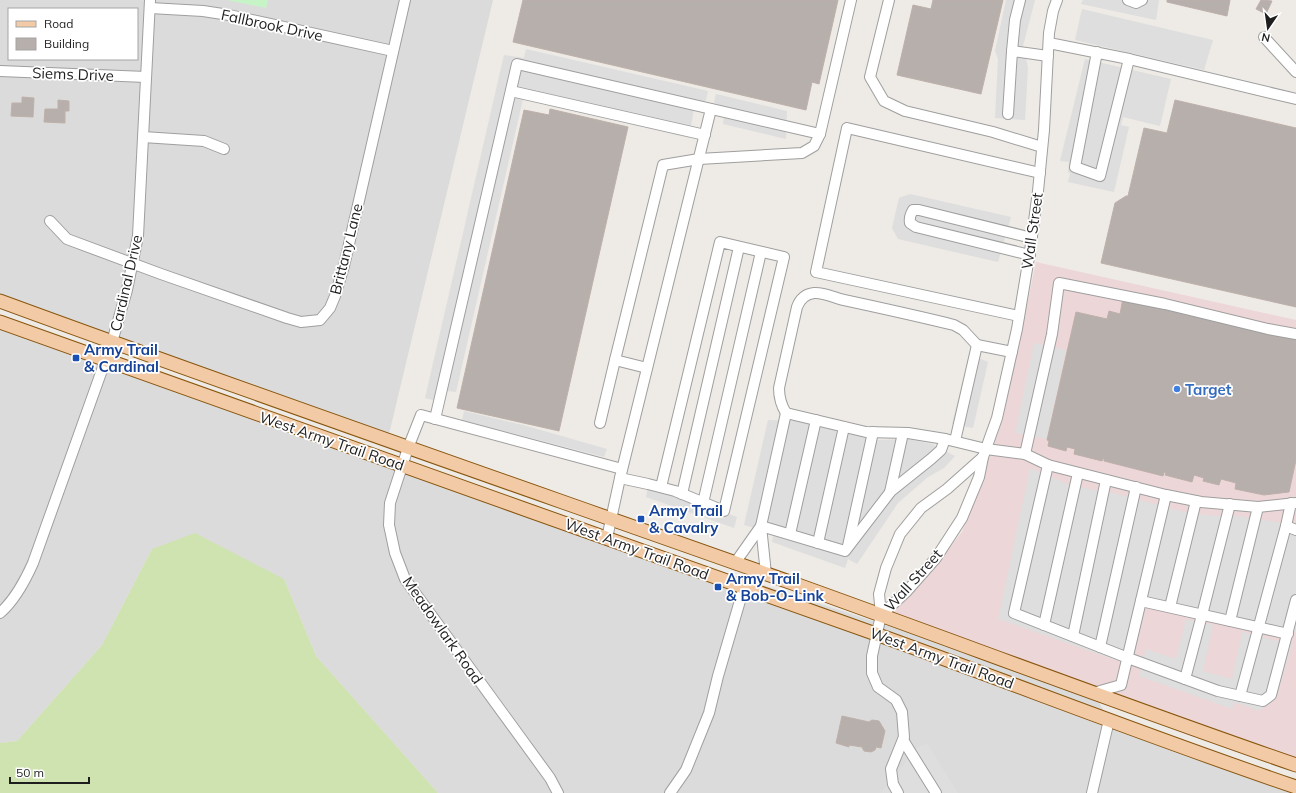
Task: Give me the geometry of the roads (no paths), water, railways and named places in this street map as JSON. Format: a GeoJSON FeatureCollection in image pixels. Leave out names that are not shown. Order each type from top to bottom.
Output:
{"type":"FeatureCollection","features":[{"type":"Feature","properties":{"kind":"main road","name":"West Army Trail Road"},"geometry":{"type":"LineString","coordinates":[[0,301],[408,448],[881,615],[1183,726],[1296,765]]}},
{"type":"Feature","properties":{"kind":"main road","name":"West Army Trail Road"},"geometry":{"type":"LineString","coordinates":[[0,322],[876,634],[1182,748],[1296,787]]}},
{"type":"Feature","properties":{"kind":"street","name":"Brittany Lane"},"geometry":{"type":"LineString","coordinates":[[50,221],[67,239],[132,262],[160,274],[287,318],[301,322],[320,320],[330,308],[344,266],[405,0]]}},
{"type":"Feature","properties":{"kind":"street"},"geometry":{"type":"LineString","coordinates":[[600,422],[663,165],[699,159],[802,153],[814,146],[820,134],[851,0]]}},
{"type":"Feature","properties":{"kind":"street"},"geometry":{"type":"LineString","coordinates":[[889,0],[870,77],[884,101],[905,111],[993,132],[1042,147]]}},
{"type":"Feature","properties":{"kind":"street"},"geometry":{"type":"LineString","coordinates":[[1008,114],[1015,20],[1020,0]]}},
{"type":"Feature","properties":{"kind":"street","name":"Wall Street"},"geometry":{"type":"LineString","coordinates":[[881,615],[907,591],[936,558],[962,518],[979,477],[985,453],[997,418],[1012,352],[1030,255],[1040,173],[1049,43],[1052,18],[1057,0]]}},
{"type":"Feature","properties":{"kind":"street"},"geometry":{"type":"LineString","coordinates":[[1128,0],[1136,3],[1142,0]]}},
{"type":"Feature","properties":{"kind":"street","name":"Fallbrook Drive"},"geometry":{"type":"LineString","coordinates":[[150,4],[229,15],[393,51]]}},
{"type":"Feature","properties":{"kind":"street","name":"Cardinal Drive"},"geometry":{"type":"LineString","coordinates":[[0,613],[18,592],[33,563],[106,360],[125,296],[138,236],[150,4]]}},
{"type":"Feature","properties":{"kind":"street"},"geometry":{"type":"LineString","coordinates":[[1264,37],[1296,72]]}},
{"type":"Feature","properties":{"kind":"street"},"geometry":{"type":"LineString","coordinates":[[1049,43],[1129,59],[1296,99]]}},
{"type":"Feature","properties":{"kind":"street"},"geometry":{"type":"LineString","coordinates":[[1012,51],[1048,56]]}},
{"type":"Feature","properties":{"kind":"street"},"geometry":{"type":"LineString","coordinates":[[1097,52],[1075,167],[1100,176],[1129,59]]}},
{"type":"Feature","properties":{"kind":"street"},"geometry":{"type":"LineString","coordinates":[[661,487],[720,242],[784,257],[724,511],[682,494],[661,487],[621,473],[435,419],[517,64],[820,134]]}},
{"type":"Feature","properties":{"kind":"street","name":"Siems Drive"},"geometry":{"type":"LineString","coordinates":[[0,71],[146,77]]}},
{"type":"Feature","properties":{"kind":"street"},"geometry":{"type":"LineString","coordinates":[[511,91],[704,135]]}},
{"type":"Feature","properties":{"kind":"street"},"geometry":{"type":"LineString","coordinates":[[607,538],[621,473],[711,109]]}},
{"type":"Feature","properties":{"kind":"street"},"geometry":{"type":"LineString","coordinates":[[1019,316],[816,272],[847,128],[1040,173]]}},
{"type":"Feature","properties":{"kind":"street"},"geometry":{"type":"LineString","coordinates":[[143,137],[204,141],[224,149]]}},
{"type":"Feature","properties":{"kind":"street"},"geometry":{"type":"LineString","coordinates":[[1030,255],[916,227],[910,223],[910,218],[913,210],[919,210],[1032,238]]}},
{"type":"Feature","properties":{"kind":"street"},"geometry":{"type":"LineString","coordinates":[[952,236],[955,219]]}},
{"type":"Feature","properties":{"kind":"street"},"geometry":{"type":"LineString","coordinates":[[682,494],[739,247]]}},
{"type":"Feature","properties":{"kind":"street"},"geometry":{"type":"LineString","coordinates":[[704,503],[762,252]]}},
{"type":"Feature","properties":{"kind":"street"},"geometry":{"type":"LineString","coordinates":[[1025,454],[1052,334],[1059,283],[1165,304],[1268,329],[1296,334]]}},
{"type":"Feature","properties":{"kind":"street"},"geometry":{"type":"LineString","coordinates":[[766,574],[761,526],[786,413],[781,404],[779,388],[797,307],[800,300],[813,293],[820,293],[954,325],[963,330],[978,345],[1012,352]]}},
{"type":"Feature","properties":{"kind":"street"},"geometry":{"type":"LineString","coordinates":[[761,526],[845,551],[890,492],[950,440],[978,345]]}},
{"type":"Feature","properties":{"kind":"street"},"geometry":{"type":"LineString","coordinates":[[615,360],[647,368]]}},
{"type":"Feature","properties":{"kind":"street"},"geometry":{"type":"LineString","coordinates":[[786,413],[866,432],[903,433],[950,440],[985,453],[1025,454],[1048,465],[1166,495],[1196,501],[1258,507],[1294,503],[1286,526],[1240,696]]}},
{"type":"Feature","properties":{"kind":"street","name":"Meadowlark Road"},"geometry":{"type":"LineString","coordinates":[[435,419],[422,415],[408,448],[390,503],[389,525],[395,554],[405,579],[550,778],[558,793]]}},
{"type":"Feature","properties":{"kind":"street"},"geometry":{"type":"LineString","coordinates":[[790,534],[816,420]]}},
{"type":"Feature","properties":{"kind":"street"},"geometry":{"type":"LineString","coordinates":[[818,543],[844,427]]}},
{"type":"Feature","properties":{"kind":"street"},"geometry":{"type":"LineString","coordinates":[[847,548],[873,432]]}},
{"type":"Feature","properties":{"kind":"street"},"geometry":{"type":"LineString","coordinates":[[890,492],[903,433]]}},
{"type":"Feature","properties":{"kind":"street","name":"Wall Street"},"geometry":{"type":"LineString","coordinates":[[903,740],[902,712],[896,700],[878,687],[872,674],[872,656],[881,615],[879,594],[886,568],[900,534],[921,508],[947,489],[985,453]]}},
{"type":"Feature","properties":{"kind":"street"},"geometry":{"type":"LineString","coordinates":[[1048,465],[1014,613],[1128,658],[1218,691],[1263,701],[1271,695],[1296,600]]}},
{"type":"Feature","properties":{"kind":"street"},"geometry":{"type":"LineString","coordinates":[[1044,625],[1078,472]]}},
{"type":"Feature","properties":{"kind":"street"},"geometry":{"type":"LineString","coordinates":[[1073,636],[1106,480]]}},
{"type":"Feature","properties":{"kind":"street"},"geometry":{"type":"LineString","coordinates":[[1100,647],[1136,487]]}},
{"type":"Feature","properties":{"kind":"street"},"geometry":{"type":"LineString","coordinates":[[1093,693],[1121,685],[1166,495]]}},
{"type":"Feature","properties":{"kind":"street"},"geometry":{"type":"LineString","coordinates":[[1170,607],[1196,501]]}},
{"type":"Feature","properties":{"kind":"street"},"geometry":{"type":"LineString","coordinates":[[1185,679],[1230,504]]}},
{"type":"Feature","properties":{"kind":"street"},"geometry":{"type":"LineString","coordinates":[[1230,621],[1258,507]]}},
{"type":"Feature","properties":{"kind":"street"},"geometry":{"type":"LineString","coordinates":[[735,563],[761,526]]}},
{"type":"Feature","properties":{"kind":"street"},"geometry":{"type":"LineString","coordinates":[[1286,526],[1296,530]]}},
{"type":"Feature","properties":{"kind":"street"},"geometry":{"type":"LineString","coordinates":[[670,793],[686,770],[709,712],[744,587]]}},
{"type":"Feature","properties":{"kind":"street"},"geometry":{"type":"LineString","coordinates":[[1141,601],[1288,634]]}},
{"type":"Feature","properties":{"kind":"street"},"geometry":{"type":"LineString","coordinates":[[1092,793],[1109,720]]}},
{"type":"Feature","properties":{"kind":"street"},"geometry":{"type":"LineString","coordinates":[[898,793],[893,784],[891,769],[903,740]]}},
{"type":"Feature","properties":{"kind":"street"},"geometry":{"type":"LineString","coordinates":[[903,740],[936,793]]}},
{"type":"Feature","properties":{"kind":"place","name":"Army Trail & Cardinal"},"geometry":{"type":"Point","coordinates":[76,358]}},
{"type":"Feature","properties":{"kind":"place","name":"Target"},"geometry":{"type":"Point","coordinates":[1177,389]}},
{"type":"Feature","properties":{"kind":"place","name":"Army Trail & Cavalry"},"geometry":{"type":"Point","coordinates":[641,519]}},
{"type":"Feature","properties":{"kind":"place","name":"Army Trail & Bob-O-Link"},"geometry":{"type":"Point","coordinates":[718,587]}}]}
